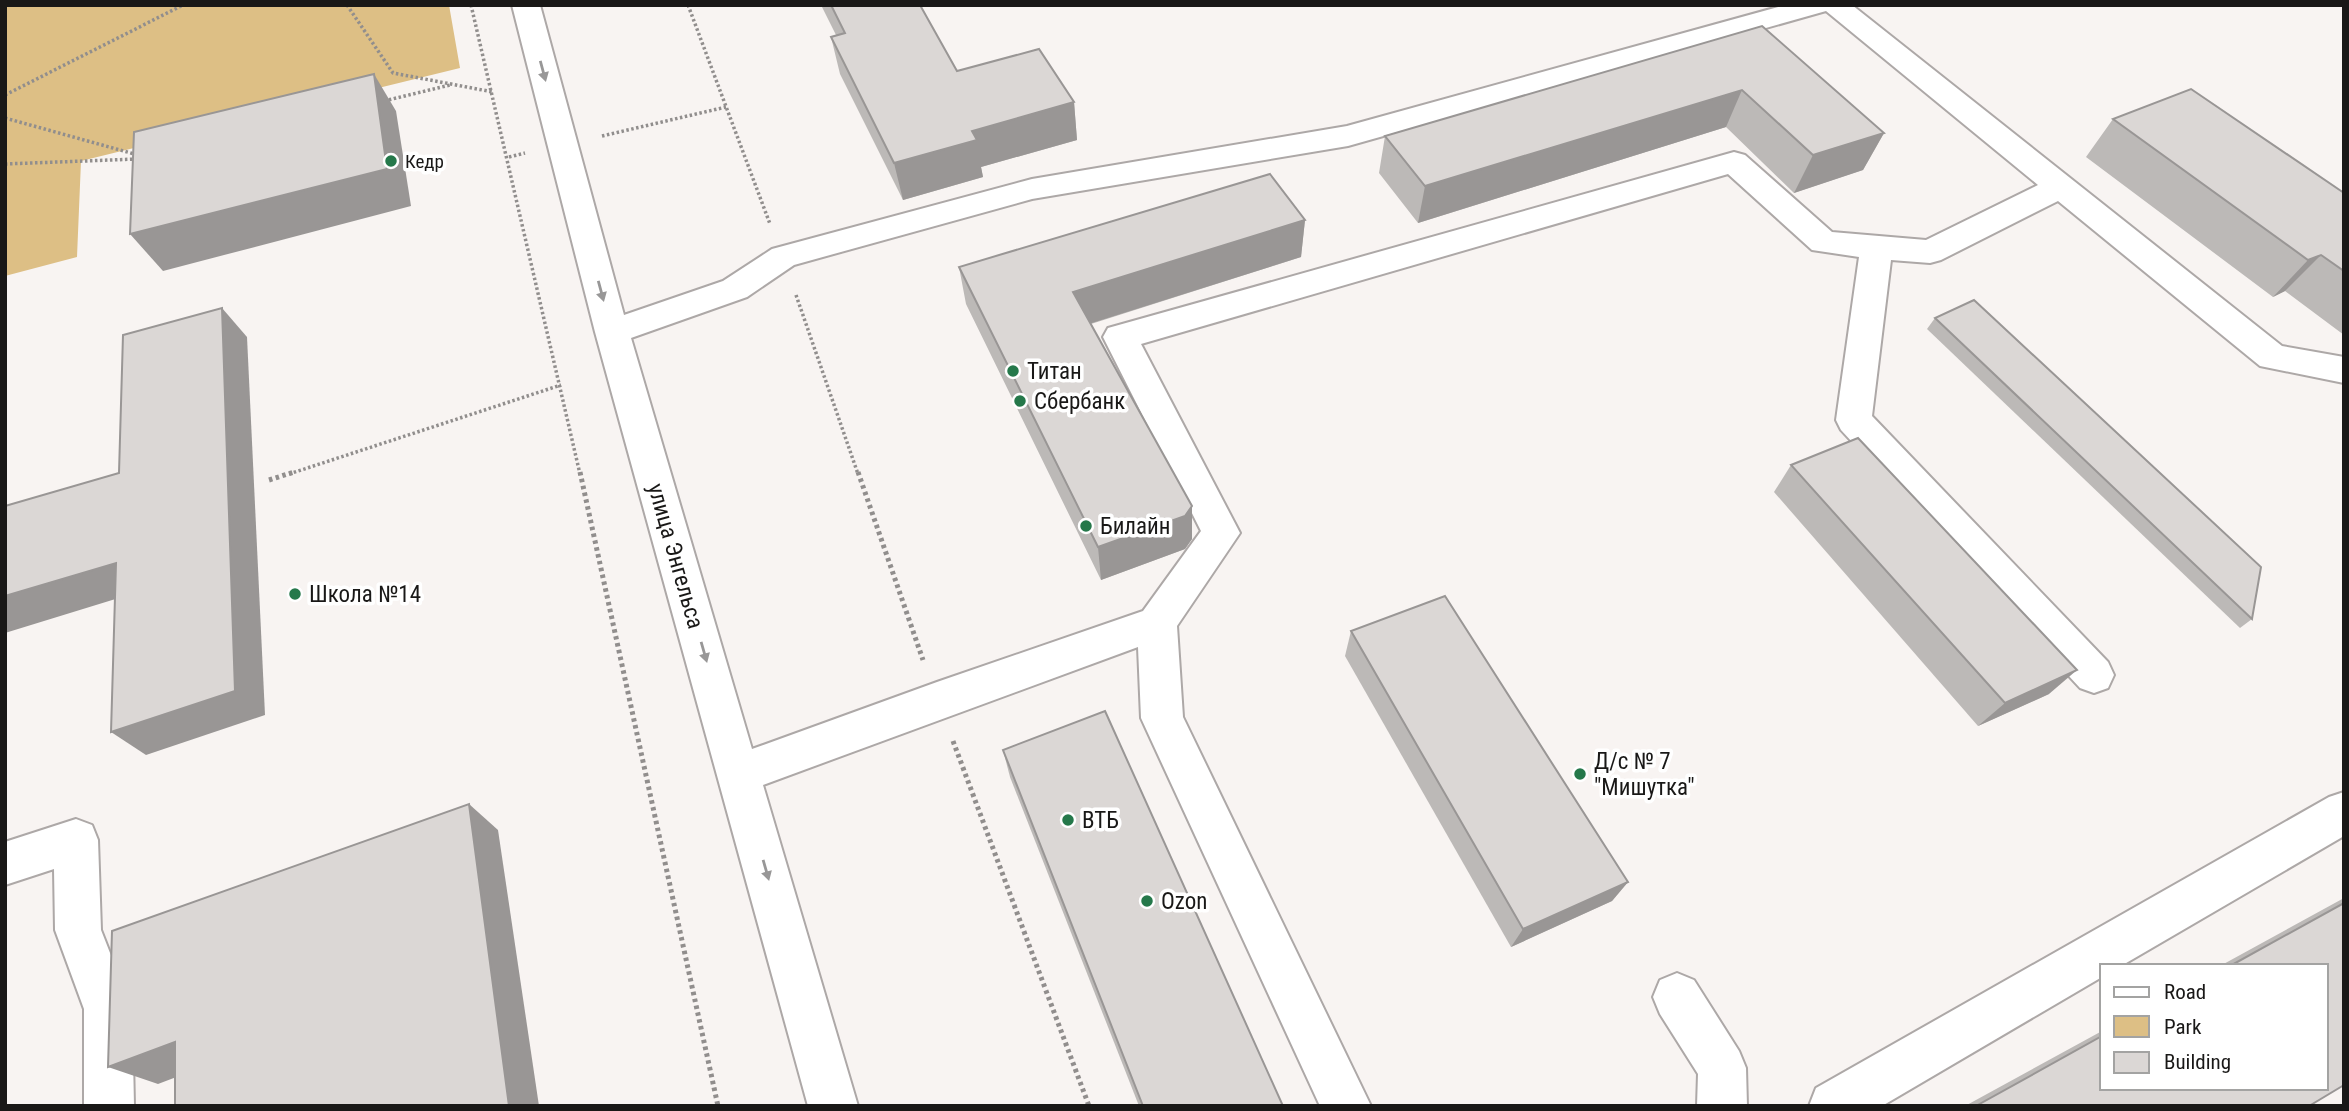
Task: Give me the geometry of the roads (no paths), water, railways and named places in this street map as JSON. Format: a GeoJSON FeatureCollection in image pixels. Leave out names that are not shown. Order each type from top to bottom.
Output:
{"type":"FeatureCollection","features":[{"type":"Feature","properties":{"kind":"street","name":"улица Энгельса"},"geometry":{"type":"LineString","coordinates":[[526,5],[612,332],[833,1106]]}},
{"type":"Feature","properties":{"kind":"street"},"geometry":{"type":"LineString","coordinates":[[612,332],[735,289],[783,257],[1032,189],[1348,136],[1816,5]]}},
{"type":"Feature","properties":{"kind":"street"},"geometry":{"type":"LineString","coordinates":[[1835,5],[2272,357],[2344,370]]}},
{"type":"Feature","properties":{"kind":"street"},"geometry":{"type":"LineString","coordinates":[[739,774],[937,700],[1157,623],[1221,533],[1120,337],[1734,162],[1823,242],[1930,252],[2061,186]]}},
{"type":"Feature","properties":{"kind":"street"},"geometry":{"type":"LineString","coordinates":[[1876,247],[1854,420],[2094,675]]}},
{"type":"Feature","properties":{"kind":"street"},"geometry":{"type":"LineString","coordinates":[[1157,623],[1161,718],[1346,1106]]}},
{"type":"Feature","properties":{"kind":"street"},"geometry":{"type":"LineString","coordinates":[[1833,1106],[2344,812]]}},
{"type":"Feature","properties":{"kind":"street"},"geometry":{"type":"LineString","coordinates":[[5,864],[76,841],[78,930],[108,1009],[109,1106]]}},
{"type":"Feature","properties":{"kind":"street"},"geometry":{"type":"LineString","coordinates":[[1677,997],[1722,1068],[1722,1106]]}},
{"type":"Feature","properties":{"kind":"place","name":"Кедр"},"geometry":{"type":"Point","coordinates":[391,161]}},
{"type":"Feature","properties":{"kind":"place","name":"Титан"},"geometry":{"type":"Point","coordinates":[1013,371]}},
{"type":"Feature","properties":{"kind":"place","name":"Сбербанк"},"geometry":{"type":"Point","coordinates":[1020,401]}},
{"type":"Feature","properties":{"kind":"place","name":"Билайн"},"geometry":{"type":"Point","coordinates":[1086,526]}},
{"type":"Feature","properties":{"kind":"place","name":"Школа №14"},"geometry":{"type":"Point","coordinates":[295,594]}},
{"type":"Feature","properties":{"kind":"place","name":"Д/с № 7 \"Мишутка\""},"geometry":{"type":"Point","coordinates":[1580,774]}},
{"type":"Feature","properties":{"kind":"place","name":"ВТБ"},"geometry":{"type":"Point","coordinates":[1068,820]}},
{"type":"Feature","properties":{"kind":"place","name":"Ozon"},"geometry":{"type":"Point","coordinates":[1147,901]}}]}
